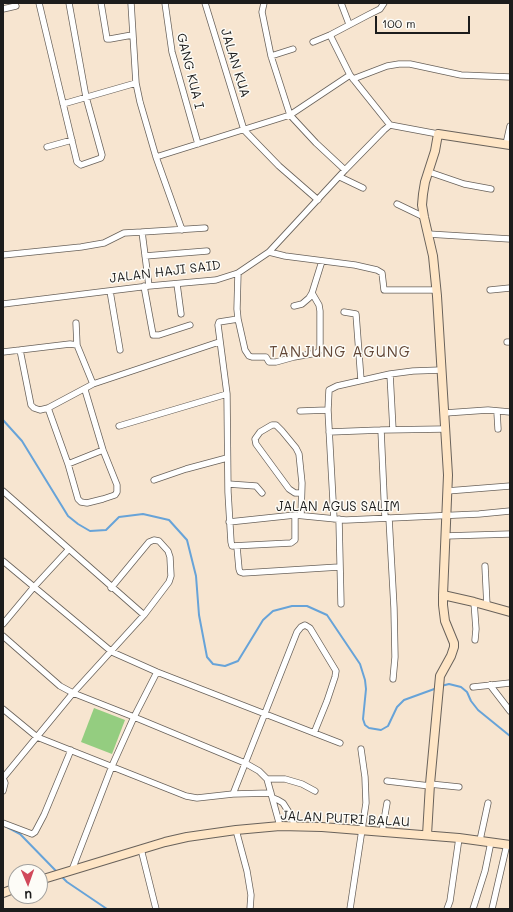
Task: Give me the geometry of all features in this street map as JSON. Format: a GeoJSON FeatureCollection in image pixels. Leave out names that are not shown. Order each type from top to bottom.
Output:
{"type":"FeatureCollection","features":[{"type":"Feature","properties":{"kind":"street"},"geometry":{"type":"LineString","coordinates":[[39,3],[77,162],[81,164],[101,158],[102,154],[86,97],[69,3]]}},
{"type":"Feature","properties":{"kind":"street"},"geometry":{"type":"LineString","coordinates":[[102,3],[108,39],[132,35]]}},
{"type":"Feature","properties":{"kind":"street"},"geometry":{"type":"LineString","coordinates":[[131,3],[136,83],[156,157],[182,230]]}},
{"type":"Feature","properties":{"kind":"street","name":"GANG KUA I"},"geometry":{"type":"LineString","coordinates":[[165,3],[172,52],[198,144]]}},
{"type":"Feature","properties":{"kind":"street","name":"JALAN KUA"},"geometry":{"type":"LineString","coordinates":[[205,3],[244,130]]}},
{"type":"Feature","properties":{"kind":"street"},"geometry":{"type":"LineString","coordinates":[[264,3],[262,12],[271,56],[290,115],[345,170]]}},
{"type":"Feature","properties":{"kind":"street"},"geometry":{"type":"LineString","coordinates":[[341,3],[349,24]]}},
{"type":"Feature","properties":{"kind":"street"},"geometry":{"type":"LineString","coordinates":[[312,42],[330,35],[380,9],[384,3]]}},
{"type":"Feature","properties":{"kind":"street"},"geometry":{"type":"LineString","coordinates":[[3,9],[16,6]]}},
{"type":"Feature","properties":{"kind":"street"},"geometry":{"type":"LineString","coordinates":[[330,35],[351,77],[390,125],[508,145],[510,126]]}},
{"type":"Feature","properties":{"kind":"street"},"geometry":{"type":"LineString","coordinates":[[271,56],[293,49]]}},
{"type":"Feature","properties":{"kind":"street"},"geometry":{"type":"LineString","coordinates":[[156,157],[290,115],[351,77],[387,66],[410,64],[461,75],[510,77]]}},
{"type":"Feature","properties":{"kind":"street"},"geometry":{"type":"LineString","coordinates":[[63,104],[136,83]]}},
{"type":"Feature","properties":{"kind":"street","name":"JALAN HAJI SAID"},"geometry":{"type":"LineString","coordinates":[[3,304],[146,286],[216,280],[238,273],[269,252],[345,170],[390,125]]}},
{"type":"Feature","properties":{"kind":"street"},"geometry":{"type":"LineString","coordinates":[[244,130],[279,166],[318,200]]}},
{"type":"Feature","properties":{"kind":"street"},"geometry":{"type":"LineString","coordinates":[[427,835],[440,676],[451,656],[454,647],[454,643],[445,621],[443,595],[448,474],[442,370],[433,256],[422,205],[425,182],[435,151],[438,134]]}},
{"type":"Feature","properties":{"kind":"street"},"geometry":{"type":"LineString","coordinates":[[47,148],[72,140]]}},
{"type":"Feature","properties":{"kind":"street"},"geometry":{"type":"LineString","coordinates":[[429,172],[464,184],[491,189]]}},
{"type":"Feature","properties":{"kind":"street"},"geometry":{"type":"LineString","coordinates":[[340,177],[362,188]]}},
{"type":"Feature","properties":{"kind":"street"},"geometry":{"type":"LineString","coordinates":[[397,204],[424,217]]}},
{"type":"Feature","properties":{"kind":"street"},"geometry":{"type":"LineString","coordinates":[[3,255],[81,247],[104,243],[124,233],[205,228]]}},
{"type":"Feature","properties":{"kind":"street"},"geometry":{"type":"LineString","coordinates":[[142,232],[145,256],[146,286],[153,335],[159,335],[190,325]]}},
{"type":"Feature","properties":{"kind":"street"},"geometry":{"type":"LineString","coordinates":[[428,234],[510,239]]}},
{"type":"Feature","properties":{"kind":"street"},"geometry":{"type":"LineString","coordinates":[[145,256],[207,251]]}},
{"type":"Feature","properties":{"kind":"street"},"geometry":{"type":"LineString","coordinates":[[269,252],[285,256],[355,265],[377,270],[382,273],[384,290],[436,290]]}},
{"type":"Feature","properties":{"kind":"street"},"geometry":{"type":"LineString","coordinates":[[294,306],[305,301],[312,293],[322,261]]}},
{"type":"Feature","properties":{"kind":"street"},"geometry":{"type":"LineString","coordinates":[[238,273],[238,319],[245,350],[252,357],[266,357],[269,362],[276,362],[317,353],[320,350],[320,311],[319,305],[312,293]]}},
{"type":"Feature","properties":{"kind":"street"},"geometry":{"type":"LineString","coordinates":[[177,284],[181,314]]}},
{"type":"Feature","properties":{"kind":"street"},"geometry":{"type":"LineString","coordinates":[[490,290],[510,288]]}},
{"type":"Feature","properties":{"kind":"street"},"geometry":{"type":"LineString","coordinates":[[110,291],[120,350]]}},
{"type":"Feature","properties":{"kind":"street"},"geometry":{"type":"LineString","coordinates":[[344,312],[355,313],[356,315],[362,380]]}},
{"type":"Feature","properties":{"kind":"street"},"geometry":{"type":"LineString","coordinates":[[238,319],[219,322],[219,342],[227,394],[227,458],[232,546],[237,547],[294,542],[295,515]]}},
{"type":"Feature","properties":{"kind":"street"},"geometry":{"type":"LineString","coordinates":[[76,323],[77,345],[93,384]]}},
{"type":"Feature","properties":{"kind":"street"},"geometry":{"type":"LineString","coordinates":[[20,350],[31,405],[40,410],[48,408],[85,390],[93,384],[219,342]]}},
{"type":"Feature","properties":{"kind":"street"},"geometry":{"type":"LineString","coordinates":[[3,352],[72,344],[77,345]]}},
{"type":"Feature","properties":{"kind":"street"},"geometry":{"type":"LineString","coordinates":[[341,604],[340,567],[328,410],[328,393],[330,388],[390,374],[413,371],[442,370]]}},
{"type":"Feature","properties":{"kind":"street"},"geometry":{"type":"LineString","coordinates":[[390,374],[394,430]]}},
{"type":"Feature","properties":{"kind":"street"},"geometry":{"type":"LineString","coordinates":[[48,408],[68,464],[78,499],[81,502],[87,503],[116,495],[117,485],[103,450],[85,390]]}},
{"type":"Feature","properties":{"kind":"street"},"geometry":{"type":"LineString","coordinates":[[119,426],[227,394]]}},
{"type":"Feature","properties":{"kind":"street"},"geometry":{"type":"LineString","coordinates":[[300,411],[328,410]]}},
{"type":"Feature","properties":{"kind":"street"},"geometry":{"type":"LineString","coordinates":[[445,413],[488,410],[510,412]]}},
{"type":"Feature","properties":{"kind":"street"},"geometry":{"type":"LineString","coordinates":[[497,412],[498,429]]}},
{"type":"Feature","properties":{"kind":"street"},"geometry":{"type":"LineString","coordinates":[[301,493],[295,493],[290,489],[256,444],[255,439],[260,432],[272,425],[276,424],[296,448],[299,454],[302,483],[301,515]]}},
{"type":"Feature","properties":{"kind":"street"},"geometry":{"type":"LineString","coordinates":[[330,432],[445,429]]}},
{"type":"Feature","properties":{"kind":"street"},"geometry":{"type":"LineString","coordinates":[[381,430],[394,608],[395,657],[393,679]]}},
{"type":"Feature","properties":{"kind":"street"},"geometry":{"type":"LineString","coordinates":[[68,464],[103,450]]}},
{"type":"Feature","properties":{"kind":"street"},"geometry":{"type":"LineString","coordinates":[[154,480],[186,469],[227,458]]}},
{"type":"Feature","properties":{"kind":"street"},"geometry":{"type":"LineString","coordinates":[[228,484],[256,486],[262,493]]}},
{"type":"Feature","properties":{"kind":"street"},"geometry":{"type":"LineString","coordinates":[[447,492],[510,486]]}},
{"type":"Feature","properties":{"kind":"street"},"geometry":{"type":"LineString","coordinates":[[3,491],[111,588],[144,615]]}},
{"type":"Feature","properties":{"kind":"street","name":"JALAN AGUS SALIM"},"geometry":{"type":"LineString","coordinates":[[230,522],[295,515],[336,519],[387,518],[510,511]]}},
{"type":"Feature","properties":{"kind":"street"},"geometry":{"type":"LineString","coordinates":[[445,536],[510,534]]}},
{"type":"Feature","properties":{"kind":"street"},"geometry":{"type":"LineString","coordinates":[[3,791],[5,783],[3,778],[73,693],[112,652],[144,615],[169,582],[170,556],[168,550],[159,541],[154,540],[149,542],[111,588]]}},
{"type":"Feature","properties":{"kind":"street"},"geometry":{"type":"LineString","coordinates":[[237,547],[238,569],[243,573],[340,567]]}},
{"type":"Feature","properties":{"kind":"street"},"geometry":{"type":"LineString","coordinates":[[3,624],[33,588],[69,549]]}},
{"type":"Feature","properties":{"kind":"street"},"geometry":{"type":"LineString","coordinates":[[3,561],[33,588],[112,652],[157,672],[340,743]]}},
{"type":"Feature","properties":{"kind":"street"},"geometry":{"type":"LineString","coordinates":[[485,566],[487,606]]}},
{"type":"Feature","properties":{"kind":"street"},"geometry":{"type":"LineString","coordinates":[[443,595],[510,612]]}},
{"type":"Feature","properties":{"kind":"street"},"geometry":{"type":"LineString","coordinates":[[474,602],[476,628],[475,640]]}},
{"type":"Feature","properties":{"kind":"street"},"geometry":{"type":"LineString","coordinates":[[233,794],[266,714],[297,632],[301,627],[308,626],[334,667],[336,674],[314,732]]}},
{"type":"Feature","properties":{"kind":"street"},"geometry":{"type":"LineString","coordinates":[[3,636],[60,686],[73,693],[245,763],[259,772],[267,779],[280,826]]}},
{"type":"Feature","properties":{"kind":"street"},"geometry":{"type":"LineString","coordinates":[[72,870],[112,766],[134,717],[157,672]]}},
{"type":"Feature","properties":{"kind":"street"},"geometry":{"type":"LineString","coordinates":[[473,686],[510,683]]}},
{"type":"Feature","properties":{"kind":"street"},"geometry":{"type":"LineString","coordinates":[[490,685],[510,711]]}},
{"type":"Feature","properties":{"kind":"street"},"geometry":{"type":"LineString","coordinates":[[3,709],[37,737],[186,796],[197,798],[233,794],[272,796],[283,803],[295,826]]}},
{"type":"Feature","properties":{"kind":"street"},"geometry":{"type":"LineString","coordinates":[[350,909],[366,803],[365,778],[361,749]]}},
{"type":"Feature","properties":{"kind":"street"},"geometry":{"type":"LineString","coordinates":[[3,823],[32,834],[36,832],[71,750]]}},
{"type":"Feature","properties":{"kind":"street"},"geometry":{"type":"LineString","coordinates":[[267,779],[285,779],[302,784],[315,791]]}},
{"type":"Feature","properties":{"kind":"street"},"geometry":{"type":"LineString","coordinates":[[386,781],[460,787]]}},
{"type":"Feature","properties":{"kind":"street"},"geometry":{"type":"LineString","coordinates":[[382,832],[387,803]]}},
{"type":"Feature","properties":{"kind":"street"},"geometry":{"type":"LineString","coordinates":[[480,840],[488,803]]}},
{"type":"Feature","properties":{"kind":"street","name":"JALAN PUTRI BALAU"},"geometry":{"type":"LineString","coordinates":[[48,877],[187,837],[280,826],[427,835],[480,840],[509,845]]}},
{"type":"Feature","properties":{"kind":"street"},"geometry":{"type":"LineString","coordinates":[[236,830],[247,871],[251,895],[250,909]]}},
{"type":"Feature","properties":{"kind":"street"},"geometry":{"type":"LineString","coordinates":[[447,909],[450,901],[459,838]]}},
{"type":"Feature","properties":{"kind":"street"},"geometry":{"type":"LineString","coordinates":[[473,909],[485,871],[491,842]]}},
{"type":"Feature","properties":{"kind":"street"},"geometry":{"type":"LineString","coordinates":[[492,909],[509,845]]}},
{"type":"Feature","properties":{"kind":"street"},"geometry":{"type":"LineString","coordinates":[[142,849],[156,909]]}},
{"type":"Feature","properties":{"kind":"green space"},"geometry":{"type":"Polygon","coordinates":[[[94,708],[125,720],[112,754],[81,742],[94,708]]]}},
{"type":"Feature","properties":{"kind":"waterway"},"geometry":{"type":"LineString","coordinates":[[3,420],[22,441],[68,516],[78,524],[90,531],[106,530],[119,517],[143,514],[169,520],[187,540],[196,576],[199,615],[207,657],[213,664],[225,666],[238,661],[263,620],[273,611],[292,606],[307,606],[327,615],[360,664],[366,689],[363,719],[365,725],[369,728],[381,730],[388,726],[397,707],[404,700],[437,688]]}},
{"type":"Feature","properties":{"kind":"waterway"},"geometry":{"type":"LineString","coordinates":[[441,686],[449,684],[461,687],[467,692],[471,701],[478,710],[510,736]]}},
{"type":"Feature","properties":{"kind":"waterway"},"geometry":{"type":"LineString","coordinates":[[5,826],[20,834],[58,873]]}},
{"type":"Feature","properties":{"kind":"waterway"},"geometry":{"type":"LineString","coordinates":[[61,876],[67,882],[107,909]]}},
{"type":"Feature","properties":{"kind":"district","name":"TANJUNG AGUNG"},"geometry":{"type":"Point","coordinates":[340,352]}}]}
